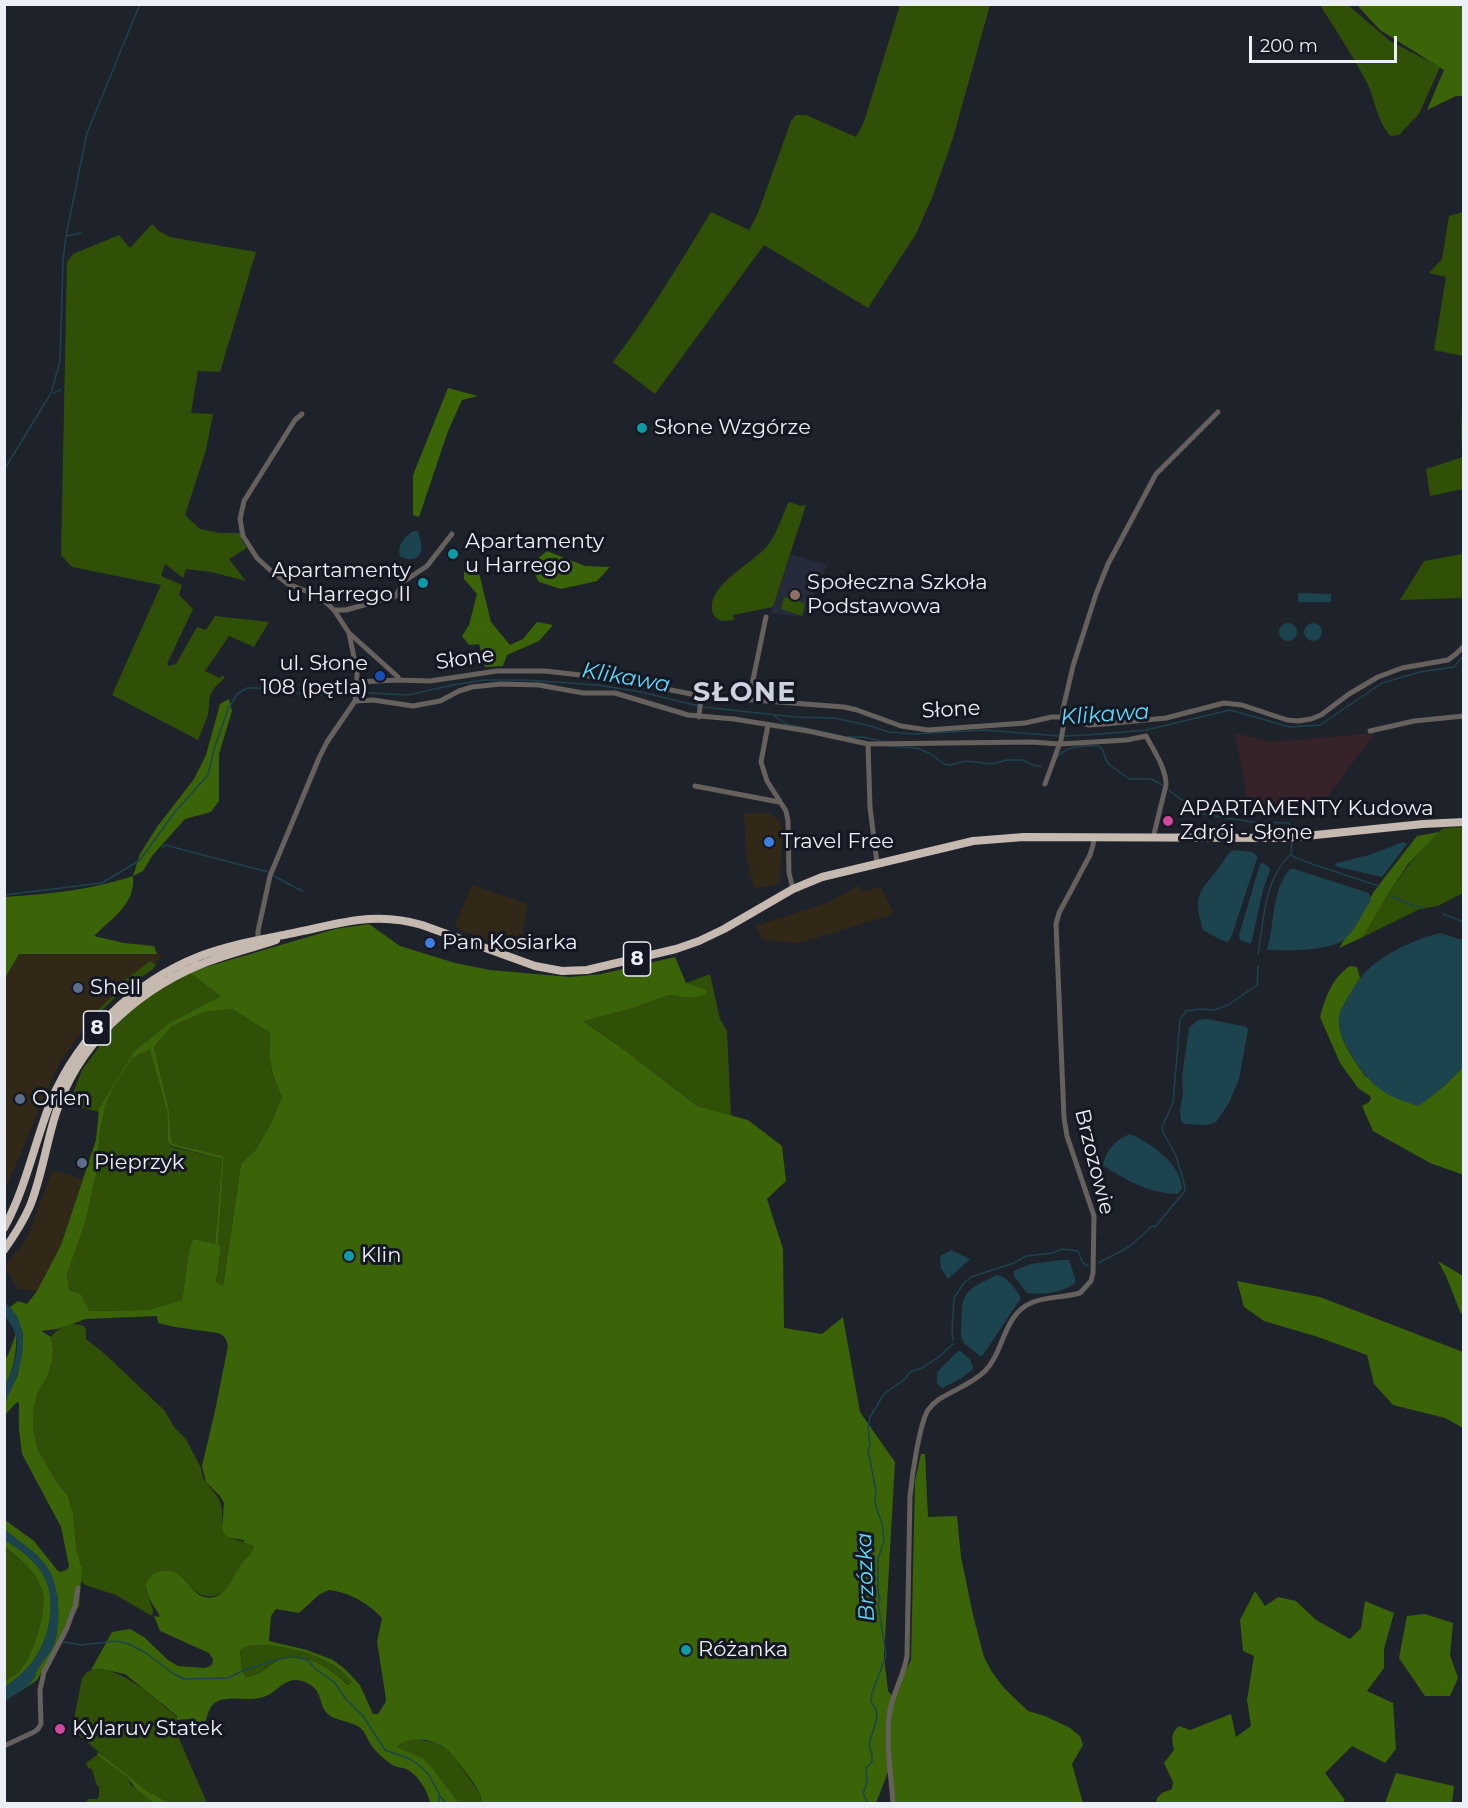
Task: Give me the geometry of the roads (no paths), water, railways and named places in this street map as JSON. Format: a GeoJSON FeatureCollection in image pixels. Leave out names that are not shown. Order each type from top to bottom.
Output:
{"type":"FeatureCollection","features":[{"type":"Feature","properties":{"kind":"highway","name":"8"},"geometry":{"type":"LineString","coordinates":[[4,1229],[20,1196],[54,1094],[75,1058],[100,1024],[130,997],[171,969],[207,954],[353,920],[398,919],[430,927],[513,960],[555,970],[580,971],[613,965],[692,944],[724,929],[793,889],[830,875],[984,840],[1024,837],[1296,837],[1464,822]]}},
{"type":"Feature","properties":{"kind":"highway","name":"8"},"geometry":{"type":"LineString","coordinates":[[4,1250],[24,1219],[34,1195],[64,1090],[95,1042],[129,1007],[166,981],[212,960],[259,943]]}},
{"type":"Feature","properties":{"kind":"highway"},"geometry":{"type":"LineString","coordinates":[[4,1229],[14,1236]]}},
{"type":"Feature","properties":{"kind":"street"},"geometry":{"type":"LineString","coordinates":[[1045,784],[1060,742],[1063,728],[1062,717],[1071,674],[1101,579],[1156,474],[1218,412]]}},
{"type":"Feature","properties":{"kind":"street"},"geometry":{"type":"LineString","coordinates":[[302,414],[295,420],[247,495],[240,513],[241,526],[247,544],[257,558],[288,584],[319,596],[334,610],[349,633],[399,680]]}},
{"type":"Feature","properties":{"kind":"street"},"geometry":{"type":"LineString","coordinates":[[334,610],[346,610],[396,596],[403,582],[427,566],[453,534]]}},
{"type":"Feature","properties":{"kind":"street"},"geometry":{"type":"LineString","coordinates":[[749,699],[766,617]]}},
{"type":"Feature","properties":{"kind":"street"},"geometry":{"type":"LineString","coordinates":[[259,943],[258,931],[274,866],[319,758],[355,699],[357,685],[354,652],[349,633]]}},
{"type":"Feature","properties":{"kind":"street","name":"Słone"},"geometry":{"type":"LineString","coordinates":[[357,685],[399,680],[438,681],[497,671],[545,671],[616,679],[701,696],[844,707],[901,726],[928,730],[1014,724],[1052,717],[1062,717],[1089,725],[1176,716],[1218,704],[1230,703],[1287,720],[1298,721],[1321,716],[1349,694],[1378,677],[1402,668],[1448,660],[1464,646]]}},
{"type":"Feature","properties":{"kind":"street"},"geometry":{"type":"LineString","coordinates":[[355,699],[413,706],[440,700],[471,687],[501,684],[539,685],[584,693],[615,693],[649,704],[808,731],[868,744],[1060,742],[1127,740],[1146,736],[1166,778],[1153,838]]}},
{"type":"Feature","properties":{"kind":"street"},"geometry":{"type":"LineString","coordinates":[[699,714],[701,696]]}},
{"type":"Feature","properties":{"kind":"street"},"geometry":{"type":"LineString","coordinates":[[1370,730],[1414,721],[1464,716]]}},
{"type":"Feature","properties":{"kind":"street"},"geometry":{"type":"LineString","coordinates":[[768,725],[761,762],[767,781],[786,811],[789,873],[793,889]]}},
{"type":"Feature","properties":{"kind":"street"},"geometry":{"type":"LineString","coordinates":[[868,744],[870,807],[877,863]]}},
{"type":"Feature","properties":{"kind":"street"},"geometry":{"type":"LineString","coordinates":[[695,786],[779,802]]}},
{"type":"Feature","properties":{"kind":"street","name":"Brzozowie"},"geometry":{"type":"LineString","coordinates":[[893,1803],[888,1725],[893,1697],[907,1656],[910,1496],[925,1416],[934,1403],[978,1378],[989,1367],[1011,1321],[1020,1310],[1039,1300],[1080,1293],[1091,1281],[1093,1273],[1094,1216],[1067,1136],[1064,1118],[1056,924],[1059,913],[1094,845],[1094,838]]}},
{"type":"Feature","properties":{"kind":"street"},"geometry":{"type":"LineString","coordinates":[[4,1746],[38,1729],[41,1724],[40,1690],[44,1672],[70,1622],[78,1588]]}},
{"type":"Feature","properties":{"kind":"waterway"},"geometry":{"type":"LineString","coordinates":[[4,470],[51,393],[60,361],[63,260],[66,236],[87,133],[140,4]]}},
{"type":"Feature","properties":{"kind":"waterway"},"geometry":{"type":"LineString","coordinates":[[67,236],[81,233]]}},
{"type":"Feature","properties":{"kind":"waterway"},"geometry":{"type":"LineString","coordinates":[[53,393],[61,390]]}},
{"type":"Feature","properties":{"kind":"waterway","name":"Klikawa"},"geometry":{"type":"LineString","coordinates":[[1063,736],[1146,730],[1230,710],[1290,727],[1320,725],[1382,683],[1420,672],[1454,667],[1464,655]]}},
{"type":"Feature","properties":{"kind":"waterway","name":"Klikawa"},"geometry":{"type":"LineString","coordinates":[[4,895],[102,883],[140,860],[174,813],[208,775],[228,709],[237,694],[247,688],[270,688],[312,695],[372,693],[408,695],[484,680],[527,680],[597,685],[641,692],[699,706]]}},
{"type":"Feature","properties":{"kind":"waterway","name":"Klikawa"},"geometry":{"type":"LineString","coordinates":[[703,707],[795,717],[834,718],[889,732],[914,734],[984,730],[1059,736]]}},
{"type":"Feature","properties":{"kind":"waterway"},"geometry":{"type":"LineString","coordinates":[[773,715],[786,724],[842,736]]}},
{"type":"Feature","properties":{"kind":"waterway"},"geometry":{"type":"LineString","coordinates":[[847,737],[863,737],[881,741]]}},
{"type":"Feature","properties":{"kind":"waterway"},"geometry":{"type":"LineString","coordinates":[[887,746],[917,748],[931,754],[944,764],[951,765],[965,761],[992,764],[1007,760],[1023,760],[1035,766],[1041,766]]}},
{"type":"Feature","properties":{"kind":"waterway"},"geometry":{"type":"LineString","coordinates":[[1057,757],[1071,748],[1099,746],[1110,765],[1129,779],[1151,779],[1162,785]]}},
{"type":"Feature","properties":{"kind":"waterway"},"geometry":{"type":"LineString","coordinates":[[1167,789],[1199,812],[1252,822],[1289,823],[1292,832]]}},
{"type":"Feature","properties":{"kind":"waterway"},"geometry":{"type":"LineString","coordinates":[[1291,853],[1292,843]]}},
{"type":"Feature","properties":{"kind":"waterway"},"geometry":{"type":"LineString","coordinates":[[162,848],[165,845],[268,872]]}},
{"type":"Feature","properties":{"kind":"waterway","name":"Brzózka"},"geometry":{"type":"LineString","coordinates":[[1258,954],[1270,887],[1275,875],[1291,854]]}},
{"type":"Feature","properties":{"kind":"waterway"},"geometry":{"type":"LineString","coordinates":[[1292,855],[1379,886]]}},
{"type":"Feature","properties":{"kind":"waterway"},"geometry":{"type":"LineString","coordinates":[[274,876],[302,891]]}},
{"type":"Feature","properties":{"kind":"waterway"},"geometry":{"type":"LineString","coordinates":[[1391,896],[1424,908]]}},
{"type":"Feature","properties":{"kind":"waterway"},"geometry":{"type":"LineString","coordinates":[[1443,914],[1464,922]]}},
{"type":"Feature","properties":{"kind":"waterway","name":"Brzózka"},"geometry":{"type":"LineString","coordinates":[[1098,1263],[1129,1247],[1149,1228],[1155,1227],[1185,1191],[1176,1156],[1162,1127],[1173,1103],[1180,1020],[1186,1011],[1214,1010],[1228,1005],[1257,985],[1258,966]]}},
{"type":"Feature","properties":{"kind":"waterway","name":"Brzózka"},"geometry":{"type":"LineString","coordinates":[[953,1340],[954,1298],[971,1277],[1014,1263],[1026,1256],[1053,1253],[1062,1249],[1078,1251],[1083,1263],[1088,1266]]}},
{"type":"Feature","properties":{"kind":"waterway","name":"Brzózka"},"geometry":{"type":"LineString","coordinates":[[868,1804],[863,1793],[867,1783],[866,1768],[872,1762],[869,1744],[877,1718],[871,1701],[886,1656],[878,1603],[880,1600],[878,1559],[884,1541],[882,1523],[876,1507],[876,1491],[868,1450],[870,1445],[868,1427],[870,1417],[884,1394],[905,1379],[910,1372],[922,1368],[953,1344]]}},
{"type":"Feature","properties":{"kind":"waterway"},"geometry":{"type":"LineString","coordinates":[[64,1642],[81,1645],[116,1641],[129,1644],[184,1679],[228,1678],[244,1670],[280,1659],[294,1657],[306,1659],[334,1682],[345,1698],[363,1716],[385,1750],[410,1759],[429,1775],[439,1794],[439,1804]]}},
{"type":"Feature","properties":{"kind":"waterway"},"geometry":{"type":"LineString","coordinates":[[439,1795],[447,1804]]}},
{"type":"Feature","properties":{"kind":"place","name":"Słone Wzgórze"},"geometry":{"type":"Point","coordinates":[642,428]}},
{"type":"Feature","properties":{"kind":"place","name":"Apartamenty u Harrego"},"geometry":{"type":"Point","coordinates":[453,554]}},
{"type":"Feature","properties":{"kind":"place","name":"Apartamenty u Harrego II"},"geometry":{"type":"Point","coordinates":[423,583]}},
{"type":"Feature","properties":{"kind":"place","name":"Społeczna Szkoła Podstawowa"},"geometry":{"type":"Point","coordinates":[795,595]}},
{"type":"Feature","properties":{"kind":"place","name":"ul. Słone 108 (pętla)"},"geometry":{"type":"Point","coordinates":[380,676]}},
{"type":"Feature","properties":{"kind":"place","name":"APARTAMENTY Kudowa Zdrój - Słone"},"geometry":{"type":"Point","coordinates":[1168,821]}},
{"type":"Feature","properties":{"kind":"place","name":"Travel Free"},"geometry":{"type":"Point","coordinates":[769,842]}},
{"type":"Feature","properties":{"kind":"place","name":"Pan Kosiarka"},"geometry":{"type":"Point","coordinates":[430,943]}},
{"type":"Feature","properties":{"kind":"place","name":"Shell"},"geometry":{"type":"Point","coordinates":[78,988]}},
{"type":"Feature","properties":{"kind":"place","name":"Orlen"},"geometry":{"type":"Point","coordinates":[20,1099]}},
{"type":"Feature","properties":{"kind":"place","name":"Pieprzyk"},"geometry":{"type":"Point","coordinates":[82,1163]}},
{"type":"Feature","properties":{"kind":"place","name":"Klin"},"geometry":{"type":"Point","coordinates":[349,1256]}},
{"type":"Feature","properties":{"kind":"place","name":"Różanka"},"geometry":{"type":"Point","coordinates":[686,1650]}},
{"type":"Feature","properties":{"kind":"place","name":"Kylaruv Statek"},"geometry":{"type":"Point","coordinates":[60,1729]}},
{"type":"Feature","properties":{"kind":"district","name":"SŁONE"},"geometry":{"type":"Point","coordinates":[745,693]}}]}
